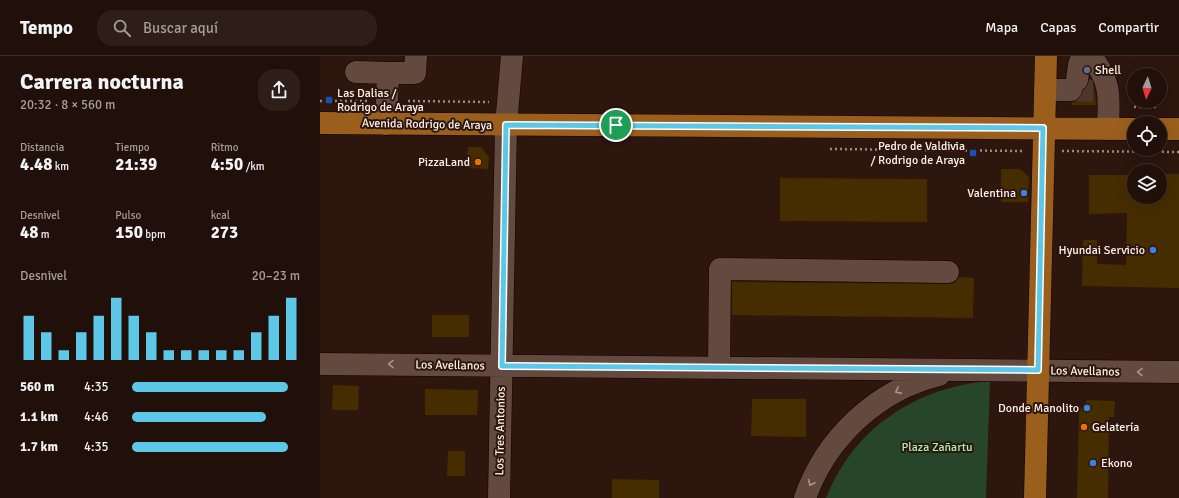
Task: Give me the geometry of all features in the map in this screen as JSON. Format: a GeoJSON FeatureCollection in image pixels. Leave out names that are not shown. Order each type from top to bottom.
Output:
{"type":"FeatureCollection","features":[{"type":"Feature","properties":{"kind":"main road"},"geometry":{"type":"LineString","coordinates":[[1035,498],[1043,128],[1046,56]]}},
{"type":"Feature","properties":{"kind":"main road","name":"Avenida Rodrigo de Araya"},"geometry":{"type":"LineString","coordinates":[[320,123],[1127,129]]}},
{"type":"Feature","properties":{"kind":"main road"},"geometry":{"type":"LineString","coordinates":[[1167,129],[1179,129]]}},
{"type":"Feature","properties":{"kind":"street"},"geometry":{"type":"LineString","coordinates":[[356,72],[415,73],[416,56]]}},
{"type":"Feature","properties":{"kind":"street","name":"Los Tres Antonios"},"geometry":{"type":"LineString","coordinates":[[499,498],[506,125],[512,56]]}},
{"type":"Feature","properties":{"kind":"street"},"geometry":{"type":"LineString","coordinates":[[1045,90],[1074,85],[1082,56]]}},
{"type":"Feature","properties":{"kind":"street"},"geometry":{"type":"LineString","coordinates":[[1091,56],[1101,69],[1105,91],[1108,129]]}},
{"type":"Feature","properties":{"kind":"street"},"geometry":{"type":"LineString","coordinates":[[386,124],[388,73]]}},
{"type":"Feature","properties":{"kind":"street"},"geometry":{"type":"LineString","coordinates":[[719,367],[720,269],[948,272]]}},
{"type":"Feature","properties":{"kind":"street","name":"Los Avellanos"},"geometry":{"type":"LineString","coordinates":[[320,364],[1179,372]]}},
{"type":"Feature","properties":{"kind":"street"},"geometry":{"type":"LineString","coordinates":[[805,498],[820,464],[836,441],[854,422],[875,404],[898,390],[923,380],[949,373],[976,369]]}},
{"type":"Feature","properties":{"kind":"path"},"geometry":{"type":"LineString","coordinates":[[1043,151],[1179,152]]}},
{"type":"Feature","properties":{"kind":"green space","name":"Plaza Zañartu"},"geometry":{"type":"Polygon","coordinates":[[[990,381],[986,498],[826,498],[838,473],[853,451],[871,431],[891,415],[913,402],[938,392],[963,385],[990,381]]]}},
{"type":"Feature","properties":{"kind":"building"},"geometry":{"type":"Polygon","coordinates":[[[1090,79],[1094,86],[1096,105],[1072,105],[1072,102],[1078,101],[1082,97],[1090,79]]]}},
{"type":"Feature","properties":{"kind":"building","name":"PizzaLand"},"geometry":{"type":"Polygon","coordinates":[[[468,147],[481,147],[489,157],[488,169],[466,168],[468,147]]]}},
{"type":"Feature","properties":{"kind":"building"},"geometry":{"type":"Polygon","coordinates":[[[1001,169],[1020,169],[1029,177],[1028,202],[1001,202],[1001,169]]]}},
{"type":"Feature","properties":{"kind":"building"},"geometry":{"type":"Polygon","coordinates":[[[1167,174],[1179,174],[1179,288],[1082,286],[1083,240],[1097,240],[1097,264],[1126,265],[1127,213],[1089,214],[1089,175],[1127,175],[1127,204],[1167,204],[1167,174]]]}},
{"type":"Feature","properties":{"kind":"building"},"geometry":{"type":"Polygon","coordinates":[[[780,178],[927,179],[927,222],[780,221],[780,178]]]}},
{"type":"Feature","properties":{"kind":"building"},"geometry":{"type":"Polygon","coordinates":[[[959,277],[974,278],[973,318],[732,315],[732,282],[948,284],[954,283],[959,277]]]}},
{"type":"Feature","properties":{"kind":"building"},"geometry":{"type":"Polygon","coordinates":[[[432,315],[469,315],[469,337],[432,337],[432,315]]]}},
{"type":"Feature","properties":{"kind":"building"},"geometry":{"type":"Polygon","coordinates":[[[333,385],[359,386],[358,410],[332,410],[333,385]]]}},
{"type":"Feature","properties":{"kind":"building"},"geometry":{"type":"Polygon","coordinates":[[[425,389],[478,390],[477,415],[425,415],[425,389]]]}},
{"type":"Feature","properties":{"kind":"building"},"geometry":{"type":"Polygon","coordinates":[[[752,399],[806,399],[806,437],[751,436],[752,399]]]}},
{"type":"Feature","properties":{"kind":"building"},"geometry":{"type":"Polygon","coordinates":[[[1087,400],[1115,401],[1114,417],[1109,417],[1108,498],[1077,498],[1079,411],[1087,400]]]}},
{"type":"Feature","properties":{"kind":"building"},"geometry":{"type":"Polygon","coordinates":[[[448,451],[465,451],[465,476],[447,476],[448,451]]]}},
{"type":"Feature","properties":{"kind":"building"},"geometry":{"type":"Polygon","coordinates":[[[612,479],[659,480],[659,498],[612,498],[612,479]]]}},
{"type":"Feature","properties":{"kind":"tunnel"},"geometry":{"type":"LineString","coordinates":[[1071,90],[1101,91]]}},
{"type":"Feature","properties":{"kind":"place","name":"Shell"},"geometry":{"type":"Point","coordinates":[1087,70]}},
{"type":"Feature","properties":{"kind":"place","name":"Las Dalias / Rodrigo de Araya"},"geometry":{"type":"Point","coordinates":[329,100]}},
{"type":"Feature","properties":{"kind":"place","name":"Pedro de Valdivia / Rodrigo de Araya"},"geometry":{"type":"Point","coordinates":[973,153]}},
{"type":"Feature","properties":{"kind":"place","name":"PizzaLand"},"geometry":{"type":"Point","coordinates":[478,162]}},
{"type":"Feature","properties":{"kind":"place","name":"Valentina"},"geometry":{"type":"Point","coordinates":[1024,193]}},
{"type":"Feature","properties":{"kind":"place","name":"Hyundai Servicio"},"geometry":{"type":"Point","coordinates":[1153,250]}},
{"type":"Feature","properties":{"kind":"place","name":"Donde Manolito"},"geometry":{"type":"Point","coordinates":[1087,408]}},
{"type":"Feature","properties":{"kind":"place","name":"Gelatería"},"geometry":{"type":"Point","coordinates":[1084,427]}},
{"type":"Feature","properties":{"kind":"place","name":"Ekono"},"geometry":{"type":"Point","coordinates":[1093,463]}},
{"type":"Feature","properties":{"kind":"route"},"geometry":{"type":"LineString","coordinates":[[506,125],[616,125],[1043,128],[1038,370],[502,366],[506,125]]}}]}
